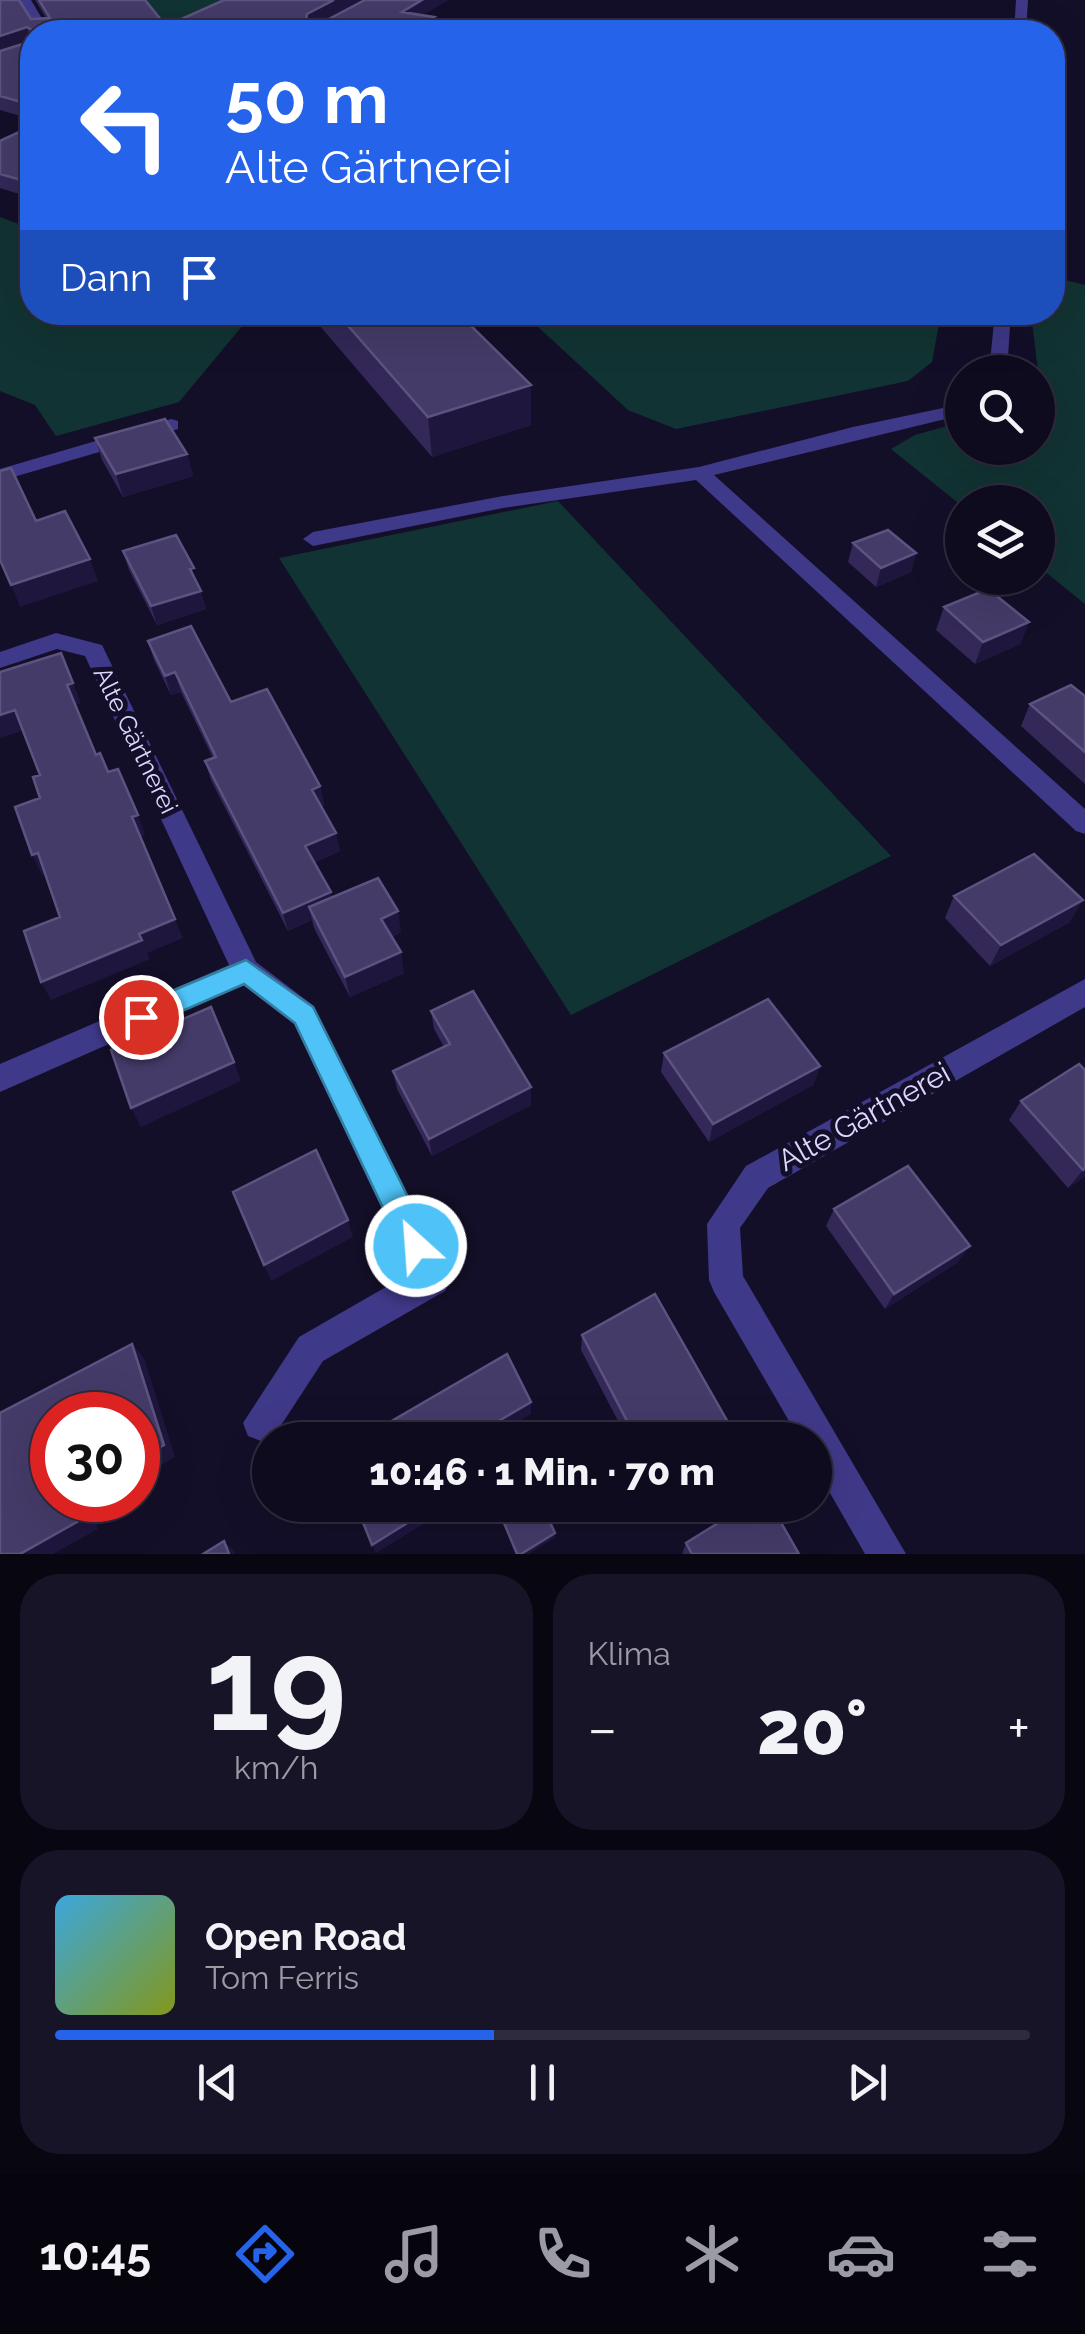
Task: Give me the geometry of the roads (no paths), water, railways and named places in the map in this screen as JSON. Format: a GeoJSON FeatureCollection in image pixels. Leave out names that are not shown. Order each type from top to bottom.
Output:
{"type":"FeatureCollection","features":[{"type":"Feature","properties":{"kind":"street"},"geometry":{"type":"LineString","coordinates":[[999,355],[1002,325]]}},
{"type":"Feature","properties":{"kind":"street"},"geometry":{"type":"LineString","coordinates":[[312,539],[504,502],[700,473],[945,414]]}},
{"type":"Feature","properties":{"kind":"street"},"geometry":{"type":"LineString","coordinates":[[0,475],[171,425]]}},
{"type":"Feature","properties":{"kind":"street"},"geometry":{"type":"LineString","coordinates":[[700,473],[1085,824]]}},
{"type":"Feature","properties":{"kind":"street","name":"Alte Gärtnerei"},"geometry":{"type":"LineString","coordinates":[[0,660],[56,641],[94,651],[246,971],[304,1015],[432,1278],[311,1349],[262,1422]]}},
{"type":"Feature","properties":{"kind":"street"},"geometry":{"type":"LineString","coordinates":[[0,1078],[246,971]]}},
{"type":"Feature","properties":{"kind":"street","name":"Alte Gärtnerei"},"geometry":{"type":"LineString","coordinates":[[888,1554],[726,1280],[723,1224],[757,1177],[1085,992]]}}]}
